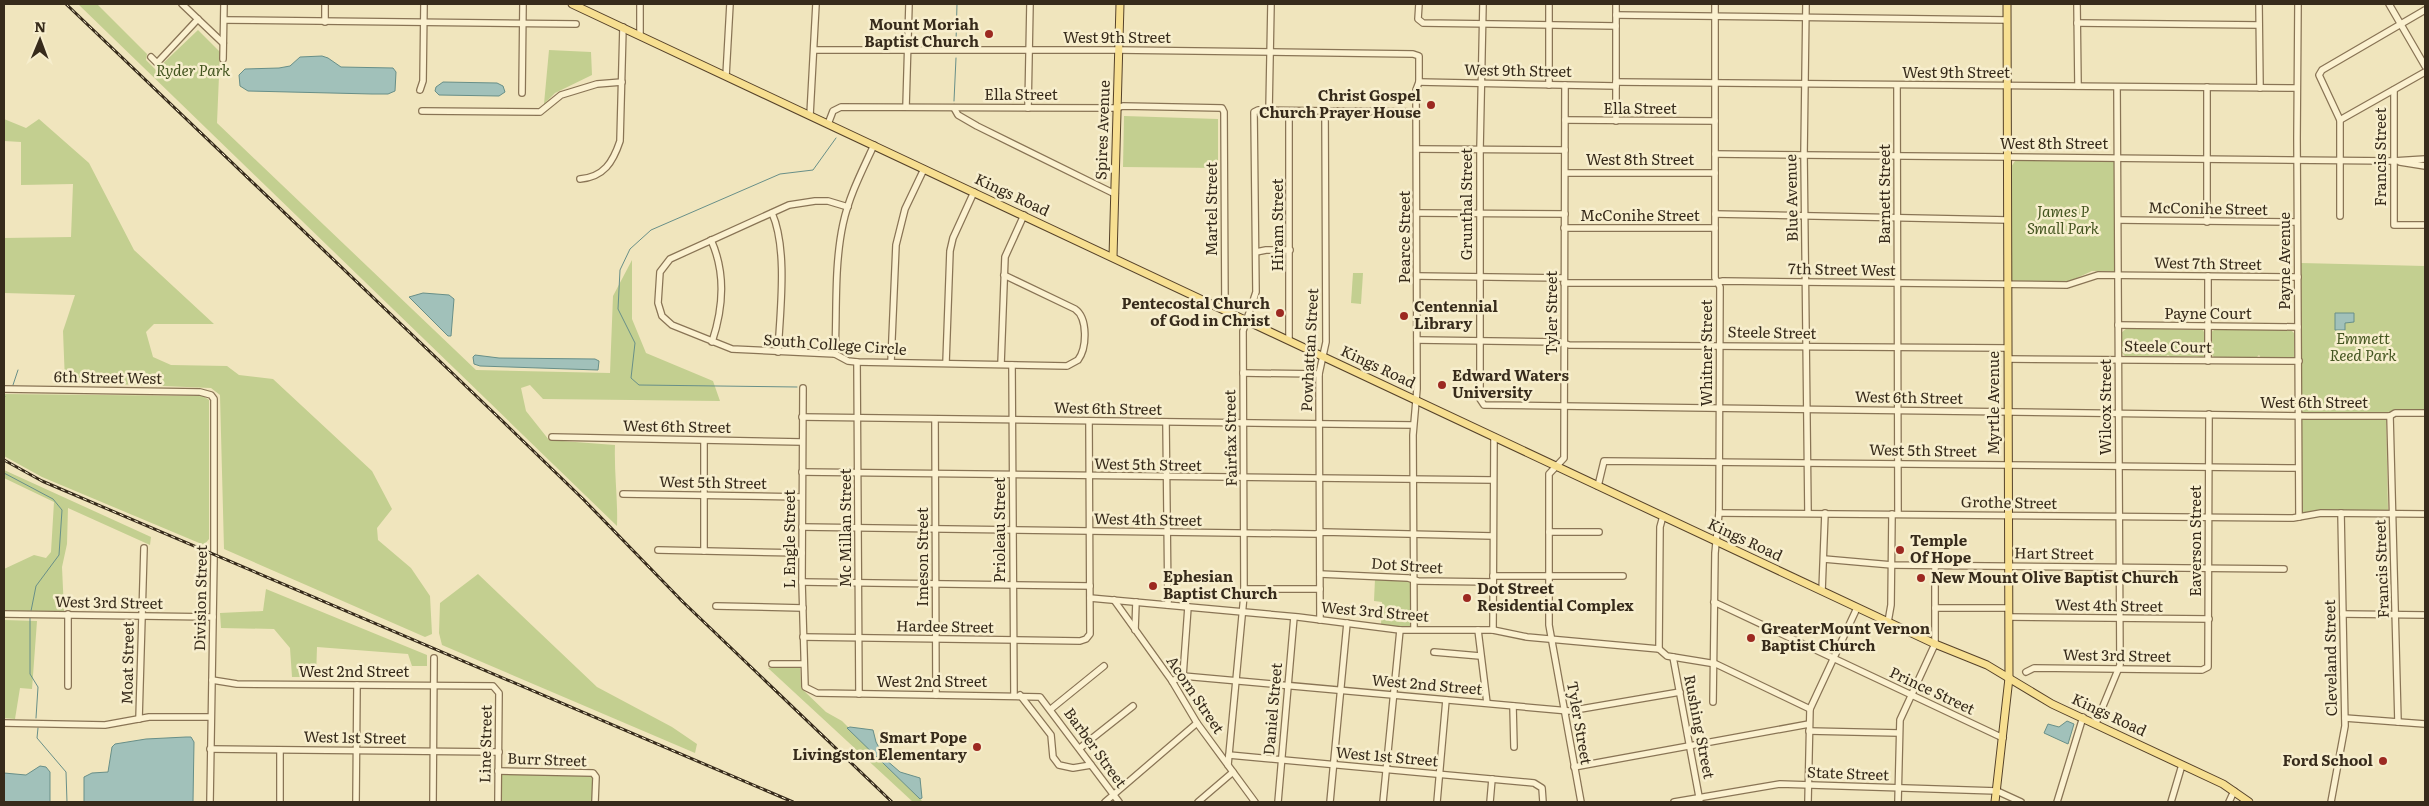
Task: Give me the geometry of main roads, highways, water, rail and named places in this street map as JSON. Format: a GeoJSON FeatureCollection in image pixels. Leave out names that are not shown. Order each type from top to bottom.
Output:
{"type":"FeatureCollection","features":[{"type":"Feature","properties":{"kind":"main road","name":"Kings Road"},"geometry":{"type":"LineString","coordinates":[[572,4],[1494,436],[1822,592],[1983,664],[2052,704],[2096,723],[2234,790],[2249,802]]}},
{"type":"Feature","properties":{"kind":"main road","name":"Spires Avenue"},"geometry":{"type":"LineString","coordinates":[[1113,257],[1120,4]]}},
{"type":"Feature","properties":{"kind":"main road","name":"Myrtle Avenue"},"geometry":{"type":"LineString","coordinates":[[1995,802],[2009,678],[2007,4]]}},
{"type":"Feature","properties":{"kind":"water"},"geometry":{"type":"Polygon","coordinates":[[[322,56],[341,67],[393,68],[396,72],[395,91],[388,94],[372,94],[248,91],[240,86],[239,75],[245,69],[279,68],[290,66],[300,57],[322,56]]]}},
{"type":"Feature","properties":{"kind":"water"},"geometry":{"type":"Polygon","coordinates":[[[443,82],[497,83],[503,86],[505,92],[499,96],[439,95],[435,91],[436,87],[443,82]]]}},
{"type":"Feature","properties":{"kind":"water"},"geometry":{"type":"Polygon","coordinates":[[[423,293],[449,295],[454,299],[451,336],[448,336],[409,297],[423,293]]]}},
{"type":"Feature","properties":{"kind":"water"},"geometry":{"type":"Polygon","coordinates":[[[2335,313],[2354,313],[2354,322],[2345,323],[2345,330],[2335,330],[2335,313]]]}},
{"type":"Feature","properties":{"kind":"water"},"geometry":{"type":"Polygon","coordinates":[[[475,355],[499,358],[595,359],[599,361],[598,370],[480,366],[474,364],[473,357],[475,355]]]}},
{"type":"Feature","properties":{"kind":"water"},"geometry":{"type":"Polygon","coordinates":[[[2067,721],[2074,724],[2068,744],[2044,733],[2048,724],[2059,727],[2067,721]]]}},
{"type":"Feature","properties":{"kind":"water"},"geometry":{"type":"Polygon","coordinates":[[[847,728],[873,730],[876,742],[885,759],[900,772],[920,778],[922,798],[920,799],[847,728]]]}},
{"type":"Feature","properties":{"kind":"water"},"geometry":{"type":"Polygon","coordinates":[[[191,737],[194,742],[193,802],[84,802],[84,777],[92,773],[108,772],[112,747],[115,744],[146,739],[191,737]]]}},
{"type":"Feature","properties":{"kind":"water"},"geometry":{"type":"Polygon","coordinates":[[[40,766],[46,767],[50,772],[50,802],[4,802],[4,773],[26,775],[40,766]]]}},
{"type":"Feature","properties":{"kind":"waterway"},"geometry":{"type":"LineString","coordinates":[[956,42],[957,4]]}},
{"type":"Feature","properties":{"kind":"waterway"},"geometry":{"type":"LineString","coordinates":[[954,101],[956,58]]}},
{"type":"Feature","properties":{"kind":"waterway"},"geometry":{"type":"LineString","coordinates":[[797,387],[639,385],[631,378],[635,343],[618,309],[620,270],[630,249],[651,230],[780,174],[813,170],[836,138]]}},
{"type":"Feature","properties":{"kind":"waterway"},"geometry":{"type":"LineString","coordinates":[[13,385],[18,370]]}},
{"type":"Feature","properties":{"kind":"waterway"},"geometry":{"type":"LineString","coordinates":[[4,473],[53,499],[62,510],[59,555],[36,586],[31,611]]}},
{"type":"Feature","properties":{"kind":"waterway"},"geometry":{"type":"LineString","coordinates":[[30,618],[30,674],[38,687],[36,718]]}},
{"type":"Feature","properties":{"kind":"waterway"},"geometry":{"type":"LineString","coordinates":[[38,728],[37,738],[66,772],[67,802]]}},
{"type":"Feature","properties":{"kind":"railway"},"geometry":{"type":"LineString","coordinates":[[66,4],[494,413],[583,499],[683,602],[892,802]]}},
{"type":"Feature","properties":{"kind":"railway"},"geometry":{"type":"LineString","coordinates":[[4,460],[42,481],[793,802]]}},
{"type":"Feature","properties":{"kind":"place","name":"Mount Moriah Baptist Church"},"geometry":{"type":"Point","coordinates":[989,34]}},
{"type":"Feature","properties":{"kind":"place","name":"Christ Gospel Church Prayer House"},"geometry":{"type":"Point","coordinates":[1431,105]}},
{"type":"Feature","properties":{"kind":"place","name":"Pentecostal Church of God in Christ"},"geometry":{"type":"Point","coordinates":[1280,313]}},
{"type":"Feature","properties":{"kind":"place","name":"Centennial Library"},"geometry":{"type":"Point","coordinates":[1404,316]}},
{"type":"Feature","properties":{"kind":"place","name":"Edward Waters University"},"geometry":{"type":"Point","coordinates":[1442,385]}},
{"type":"Feature","properties":{"kind":"place","name":"Temple Of Hope"},"geometry":{"type":"Point","coordinates":[1900,550]}},
{"type":"Feature","properties":{"kind":"place","name":"New Mount Olive Baptist Church"},"geometry":{"type":"Point","coordinates":[1921,578]}},
{"type":"Feature","properties":{"kind":"place","name":"Ephesian Baptist Church"},"geometry":{"type":"Point","coordinates":[1153,586]}},
{"type":"Feature","properties":{"kind":"place","name":"Dot Street Residential Complex"},"geometry":{"type":"Point","coordinates":[1467,598]}},
{"type":"Feature","properties":{"kind":"place","name":"GreaterMount Vernon Baptist Church"},"geometry":{"type":"Point","coordinates":[1751,638]}},
{"type":"Feature","properties":{"kind":"place","name":"Smart Pope Livingston Elementary"},"geometry":{"type":"Point","coordinates":[977,747]}},
{"type":"Feature","properties":{"kind":"place","name":"Ford School"},"geometry":{"type":"Point","coordinates":[2383,761]}},
{"type":"Feature","properties":{"kind":"park label","name":"Ryder Park"},"geometry":{"type":"Point","coordinates":[193,71]}},
{"type":"Feature","properties":{"kind":"park label","name":"James P Small Park"},"geometry":{"type":"Point","coordinates":[2063,220]}},
{"type":"Feature","properties":{"kind":"park label","name":"Emmett Reed Park"},"geometry":{"type":"Point","coordinates":[2363,348]}}]}
